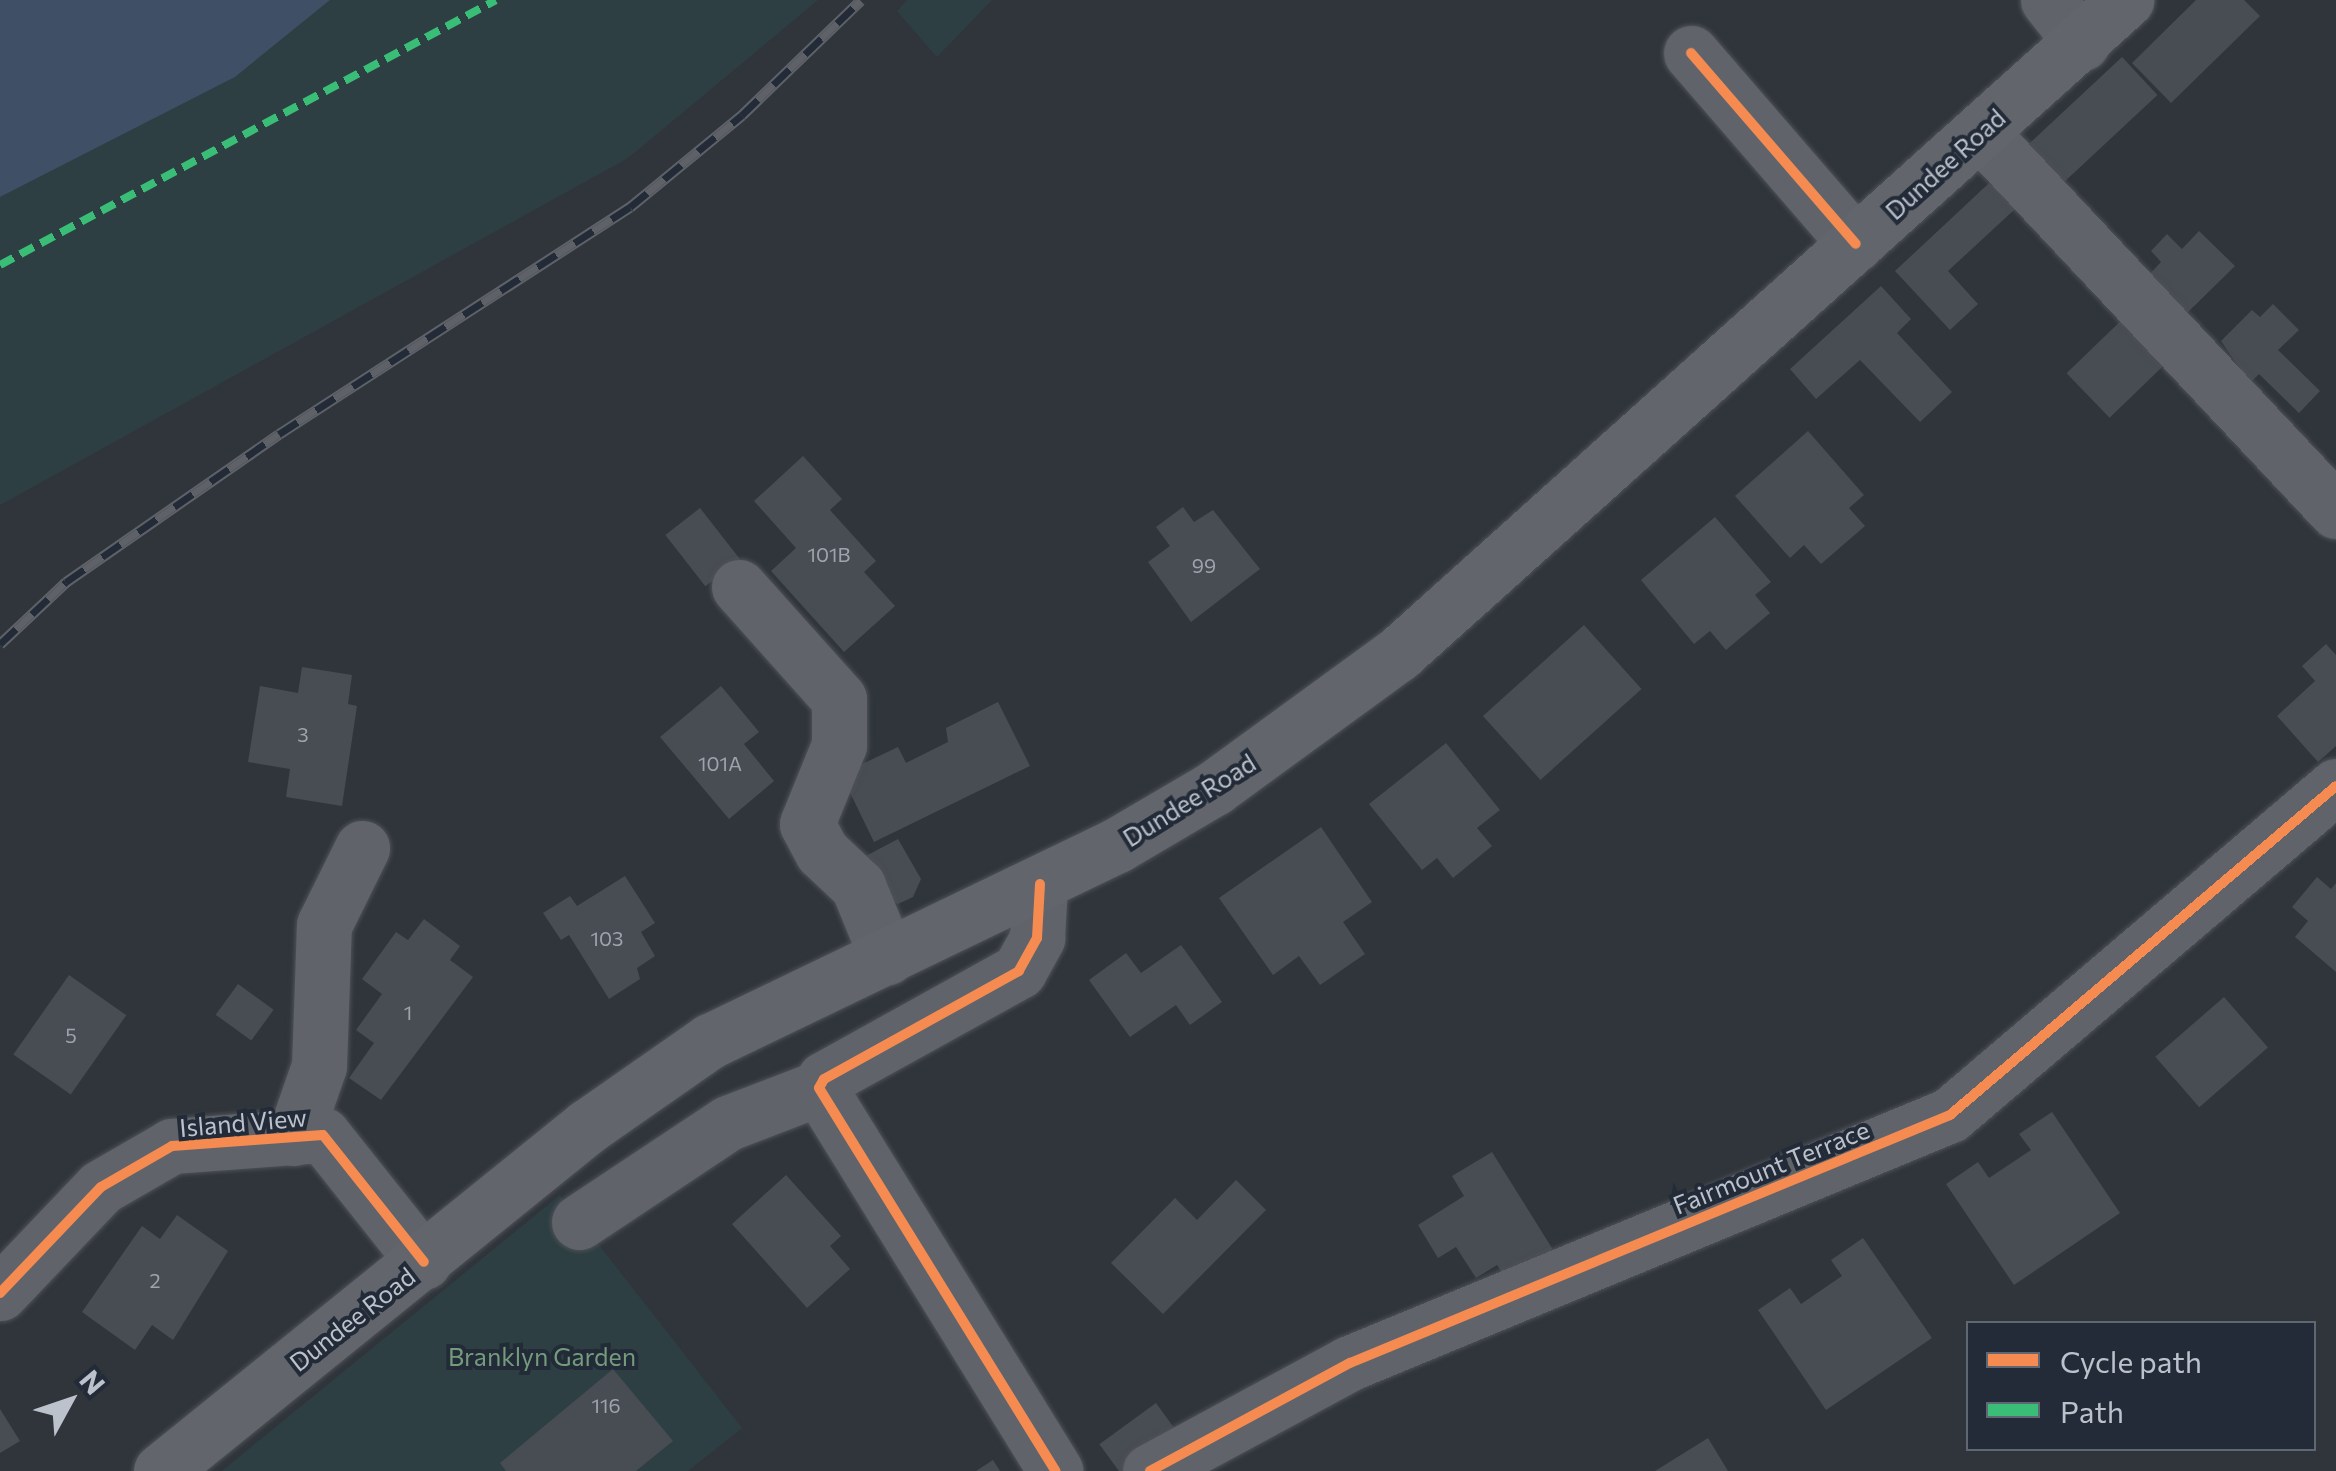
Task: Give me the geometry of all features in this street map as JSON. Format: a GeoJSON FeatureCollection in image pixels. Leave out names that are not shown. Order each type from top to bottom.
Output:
{"type":"FeatureCollection","features":[{"type":"Feature","properties":{"kind":"main road","name":"Dundee Road"},"geometry":{"type":"LineString","coordinates":[[161,1471],[588,1126],[710,1041],[1040,884],[1214,788],[1398,654],[2126,0]]}},
{"type":"Feature","properties":{"kind":"street"},"geometry":{"type":"LineString","coordinates":[[2048,0],[2082,43]]}},
{"type":"Feature","properties":{"kind":"street"},"geometry":{"type":"LineString","coordinates":[[1691,53],[1856,244]]}},
{"type":"Feature","properties":{"kind":"street"},"geometry":{"type":"LineString","coordinates":[[1980,132],[2336,511]]}},
{"type":"Feature","properties":{"kind":"street"},"geometry":{"type":"LineString","coordinates":[[739,587],[839,700],[839,746],[807,824],[822,852],[858,886],[887,957]]}},
{"type":"Feature","properties":{"kind":"street","name":"Fairmount Terrace"},"geometry":{"type":"LineString","coordinates":[[1181,1463],[1350,1363],[1815,1152],[1950,1114],[2307,800]]}},
{"type":"Feature","properties":{"kind":"street"},"geometry":{"type":"LineString","coordinates":[[294,1138],[319,1066],[324,925],[362,848]]}},
{"type":"Feature","properties":{"kind":"street"},"geometry":{"type":"LineString","coordinates":[[579,1222],[728,1123],[819,1088],[824,1079],[1020,971],[1037,938],[1040,884]]}},
{"type":"Feature","properties":{"kind":"street"},"geometry":{"type":"LineString","coordinates":[[819,1088],[1056,1471]]}},
{"type":"Feature","properties":{"kind":"street","name":"Island View"},"geometry":{"type":"LineString","coordinates":[[0,1293],[101,1187],[172,1146],[323,1136],[424,1262]]}},
{"type":"Feature","properties":{"kind":"green space"},"geometry":{"type":"Polygon","coordinates":[[[330,0],[818,0],[628,158],[0,505],[0,197],[235,77],[330,0]]]}},
{"type":"Feature","properties":{"kind":"green space"},"geometry":{"type":"Polygon","coordinates":[[[907,0],[992,0],[937,57],[897,11],[907,0]]]}},
{"type":"Feature","properties":{"kind":"green space","name":"Branklyn Garden"},"geometry":{"type":"Polygon","coordinates":[[[560,1195],[742,1428],[688,1471],[222,1471],[560,1195]]]}},
{"type":"Feature","properties":{"kind":"water"},"geometry":{"type":"Polygon","coordinates":[[[0,0],[330,0],[235,77],[0,197],[0,0]]]}},
{"type":"Feature","properties":{"kind":"building"},"geometry":{"type":"Polygon","coordinates":[[[2196,0],[2244,0],[2260,16],[2171,103],[2132,63],[2196,0]]]}},
{"type":"Feature","properties":{"kind":"building"},"geometry":{"type":"Polygon","coordinates":[[[2122,57],[2157,95],[2057,188],[2022,150],[2122,57]]]}},
{"type":"Feature","properties":{"kind":"building"},"geometry":{"type":"Polygon","coordinates":[[[2002,171],[2027,198],[1948,271],[1978,304],[1950,330],[1895,271],[2002,171]]]}},
{"type":"Feature","properties":{"kind":"building"},"geometry":{"type":"Polygon","coordinates":[[[2199,231],[2235,266],[2183,317],[2145,279],[2161,262],[2151,251],[2167,234],[2182,249],[2199,231]]]}},
{"type":"Feature","properties":{"kind":"building"},"geometry":{"type":"Polygon","coordinates":[[[1881,286],[1911,319],[1897,333],[1952,392],[1920,422],[1860,360],[1816,399],[1790,369],[1881,286]]]}},
{"type":"Feature","properties":{"kind":"building"},"geometry":{"type":"Polygon","coordinates":[[[2273,304],[2299,330],[2278,350],[2320,391],[2299,413],[2259,374],[2250,383],[2221,341],[2252,310],[2260,317],[2273,304]]]}},
{"type":"Feature","properties":{"kind":"building"},"geometry":{"type":"Polygon","coordinates":[[[2132,310],[2175,355],[2110,418],[2067,373],[2132,310]]]}},
{"type":"Feature","properties":{"kind":"building"},"geometry":{"type":"Polygon","coordinates":[[[1808,431],[1864,495],[1849,508],[1865,526],[1821,564],[1804,545],[1790,558],[1735,496],[1808,431]]]}},
{"type":"Feature","properties":{"kind":"building"},"geometry":{"type":"Polygon","coordinates":[[[803,456],[842,499],[830,510],[876,561],[864,572],[895,606],[844,652],[771,571],[796,548],[754,501],[803,456]]]}},
{"type":"Feature","properties":{"kind":"building"},"geometry":{"type":"Polygon","coordinates":[[[1183,507],[1194,522],[1213,510],[1260,569],[1191,622],[1148,562],[1170,546],[1156,527],[1183,507]]]}},
{"type":"Feature","properties":{"kind":"building"},"geometry":{"type":"Polygon","coordinates":[[[700,508],[740,559],[705,586],[665,535],[700,508]]]}},
{"type":"Feature","properties":{"kind":"building"},"geometry":{"type":"Polygon","coordinates":[[[1715,517],[1771,582],[1755,595],[1770,613],[1726,650],[1710,631],[1694,644],[1641,580],[1715,517]]]}},
{"type":"Feature","properties":{"kind":"building"},"geometry":{"type":"Polygon","coordinates":[[[1584,625],[1642,689],[1540,780],[1483,716],[1584,625]]]}},
{"type":"Feature","properties":{"kind":"building"},"geometry":{"type":"Polygon","coordinates":[[[2326,644],[2336,655],[2336,746],[2318,762],[2277,716],[2315,681],[2302,666],[2326,644]]]}},
{"type":"Feature","properties":{"kind":"building"},"geometry":{"type":"Polygon","coordinates":[[[302,667],[352,675],[348,704],[357,706],[342,806],[286,797],[290,769],[248,762],[260,686],[298,693],[302,667]]]}},
{"type":"Feature","properties":{"kind":"building"},"geometry":{"type":"Polygon","coordinates":[[[721,686],[759,732],[744,744],[774,781],[729,819],[660,737],[721,686]]]}},
{"type":"Feature","properties":{"kind":"building"},"geometry":{"type":"Polygon","coordinates":[[[998,702],[1030,766],[874,842],[841,774],[898,747],[906,763],[948,742],[946,728],[998,702]]]}},
{"type":"Feature","properties":{"kind":"building"},"geometry":{"type":"Polygon","coordinates":[[[1446,743],[1500,810],[1477,828],[1492,846],[1453,878],[1437,858],[1422,870],[1369,804],[1446,743]]]}},
{"type":"Feature","properties":{"kind":"building"},"geometry":{"type":"Polygon","coordinates":[[[1321,827],[1372,902],[1343,922],[1365,954],[1320,985],[1299,956],[1273,975],[1219,898],[1321,827]]]}},
{"type":"Feature","properties":{"kind":"building"},"geometry":{"type":"Polygon","coordinates":[[[898,839],[921,879],[913,897],[898,904],[881,896],[860,859],[898,839]]]}},
{"type":"Feature","properties":{"kind":"building"},"geometry":{"type":"Polygon","coordinates":[[[625,876],[655,923],[641,932],[655,956],[637,968],[640,979],[609,999],[569,935],[561,940],[543,913],[570,896],[577,906],[625,876]]]}},
{"type":"Feature","properties":{"kind":"building"},"geometry":{"type":"Polygon","coordinates":[[[2317,877],[2331,889],[2336,883],[2336,972],[2295,937],[2308,921],[2292,907],[2317,877]]]}},
{"type":"Feature","properties":{"kind":"building"},"geometry":{"type":"Polygon","coordinates":[[[424,919],[460,946],[450,960],[473,977],[381,1100],[349,1078],[374,1043],[356,1030],[382,994],[362,979],[396,932],[408,940],[424,919]]]}},
{"type":"Feature","properties":{"kind":"building"},"geometry":{"type":"Polygon","coordinates":[[[1181,945],[1222,1002],[1190,1025],[1176,1005],[1130,1037],[1089,980],[1126,953],[1141,973],[1181,945]]]}},
{"type":"Feature","properties":{"kind":"building"},"geometry":{"type":"Polygon","coordinates":[[[69,975],[126,1015],[71,1095],[13,1054],[69,975]]]}},
{"type":"Feature","properties":{"kind":"building"},"geometry":{"type":"Polygon","coordinates":[[[238,984],[274,1010],[251,1041],[216,1015],[238,984]]]}},
{"type":"Feature","properties":{"kind":"building"},"geometry":{"type":"Polygon","coordinates":[[[2224,997],[2268,1048],[2199,1107],[2155,1057],[2224,997]]]}},
{"type":"Feature","properties":{"kind":"building"},"geometry":{"type":"Polygon","coordinates":[[[2052,1112],[2120,1213],[2014,1285],[1946,1184],[1978,1162],[1989,1178],[2031,1150],[2019,1134],[2052,1112]]]}},
{"type":"Feature","properties":{"kind":"building"},"geometry":{"type":"Polygon","coordinates":[[[1492,1152],[1555,1253],[1508,1282],[1497,1265],[1476,1278],[1456,1247],[1438,1258],[1418,1225],[1464,1196],[1452,1176],[1492,1152]]]}},
{"type":"Feature","properties":{"kind":"building"},"geometry":{"type":"Polygon","coordinates":[[[786,1175],[841,1236],[830,1246],[850,1269],[807,1308],[732,1224],[786,1175]]]}},
{"type":"Feature","properties":{"kind":"building"},"geometry":{"type":"Polygon","coordinates":[[[1236,1180],[1266,1210],[1163,1314],[1111,1263],[1175,1198],[1197,1220],[1236,1180]]]}},
{"type":"Feature","properties":{"kind":"building"},"geometry":{"type":"Polygon","coordinates":[[[177,1215],[228,1251],[173,1340],[152,1325],[135,1350],[82,1312],[142,1226],[160,1239],[177,1215]]]}},
{"type":"Feature","properties":{"kind":"building"},"geometry":{"type":"Polygon","coordinates":[[[1863,1238],[1932,1338],[1826,1410],[1758,1310],[1790,1288],[1801,1304],[1842,1276],[1831,1260],[1863,1238]]]}},
{"type":"Feature","properties":{"kind":"building"},"geometry":{"type":"Polygon","coordinates":[[[613,1369],[673,1441],[636,1471],[506,1471],[500,1463],[613,1369]]]}},
{"type":"Feature","properties":{"kind":"building"},"geometry":{"type":"Polygon","coordinates":[[[1156,1403],[1178,1433],[1125,1471],[1119,1471],[1099,1444],[1156,1403]]]}},
{"type":"Feature","properties":{"kind":"building"},"geometry":{"type":"Polygon","coordinates":[[[0,1409],[20,1441],[0,1453],[0,1409]]]}},
{"type":"Feature","properties":{"kind":"building"},"geometry":{"type":"Polygon","coordinates":[[[1708,1438],[1728,1471],[1655,1471],[1708,1438]]]}},
{"type":"Feature","properties":{"kind":"building"},"geometry":{"type":"Polygon","coordinates":[[[993,1460],[1000,1471],[976,1471],[993,1460]]]}},
{"type":"Feature","properties":{"kind":"railway"},"geometry":{"type":"LineString","coordinates":[[0,644],[66,582],[279,434],[630,207],[742,115],[861,0]]}},
{"type":"Feature","properties":{"kind":"marked path"},"geometry":{"type":"LineString","coordinates":[[0,265],[496,0]]}},
{"type":"Feature","properties":{"kind":"cycle path"},"geometry":{"type":"LineString","coordinates":[[1691,53],[1856,244]]}},
{"type":"Feature","properties":{"kind":"cycle path"},"geometry":{"type":"LineString","coordinates":[[1150,1471],[1350,1363],[1950,1115],[2336,786]]}},
{"type":"Feature","properties":{"kind":"cycle path"},"geometry":{"type":"LineString","coordinates":[[1040,884],[1037,938],[1019,971],[824,1079],[819,1088],[1056,1471]]}},
{"type":"Feature","properties":{"kind":"cycle path"},"geometry":{"type":"LineString","coordinates":[[0,1293],[101,1187],[172,1146],[323,1135],[424,1262]]}}]}
